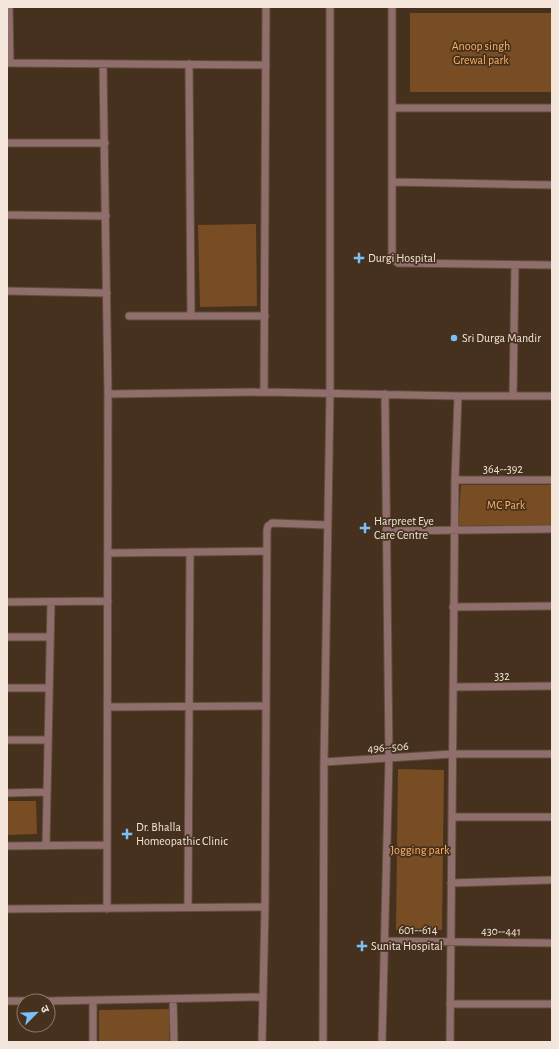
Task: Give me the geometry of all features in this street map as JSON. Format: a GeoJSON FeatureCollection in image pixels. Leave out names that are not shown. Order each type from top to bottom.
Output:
{"type":"FeatureCollection","features":[{"type":"Feature","properties":{"kind":"street"},"geometry":{"type":"LineString","coordinates":[[9,7],[8,63],[104,65],[266,65]]}},
{"type":"Feature","properties":{"kind":"street"},"geometry":{"type":"LineString","coordinates":[[264,392],[266,7]]}},
{"type":"Feature","properties":{"kind":"street"},"geometry":{"type":"LineString","coordinates":[[323,1042],[324,762],[330,393],[330,7]]}},
{"type":"Feature","properties":{"kind":"street"},"geometry":{"type":"LineString","coordinates":[[392,7],[393,182],[391,254],[395,262],[552,265]]}},
{"type":"Feature","properties":{"kind":"street"},"geometry":{"type":"LineString","coordinates":[[189,64],[191,316]]}},
{"type":"Feature","properties":{"kind":"street"},"geometry":{"type":"LineString","coordinates":[[104,65],[108,394],[107,908]]}},
{"type":"Feature","properties":{"kind":"street"},"geometry":{"type":"LineString","coordinates":[[393,108],[552,108]]}},
{"type":"Feature","properties":{"kind":"street"},"geometry":{"type":"LineString","coordinates":[[7,142],[105,143]]}},
{"type":"Feature","properties":{"kind":"street"},"geometry":{"type":"LineString","coordinates":[[393,182],[552,185]]}},
{"type":"Feature","properties":{"kind":"street"},"geometry":{"type":"LineString","coordinates":[[7,216],[106,216]]}},
{"type":"Feature","properties":{"kind":"street"},"geometry":{"type":"LineString","coordinates":[[513,396],[516,265]]}},
{"type":"Feature","properties":{"kind":"street"},"geometry":{"type":"LineString","coordinates":[[7,291],[107,293]]}},
{"type":"Feature","properties":{"kind":"street"},"geometry":{"type":"LineString","coordinates":[[129,316],[265,316]]}},
{"type":"Feature","properties":{"kind":"street"},"geometry":{"type":"LineString","coordinates":[[108,394],[264,392],[458,396],[552,396]]}},
{"type":"Feature","properties":{"kind":"street"},"geometry":{"type":"LineString","coordinates":[[382,1042],[389,758],[385,394]]}},
{"type":"Feature","properties":{"kind":"street"},"geometry":{"type":"LineString","coordinates":[[450,1042],[454,480],[458,396]]}},
{"type":"Feature","properties":{"kind":"street","name":"364--392"},"geometry":{"type":"LineString","coordinates":[[454,480],[552,480]]}},
{"type":"Feature","properties":{"kind":"street"},"geometry":{"type":"LineString","coordinates":[[262,1042],[265,907],[267,530],[268,526],[272,524],[327,525]]}},
{"type":"Feature","properties":{"kind":"street"},"geometry":{"type":"LineString","coordinates":[[386,531],[552,529]]}},
{"type":"Feature","properties":{"kind":"street"},"geometry":{"type":"LineString","coordinates":[[108,553],[267,551]]}},
{"type":"Feature","properties":{"kind":"street"},"geometry":{"type":"LineString","coordinates":[[188,907],[190,552]]}},
{"type":"Feature","properties":{"kind":"street"},"geometry":{"type":"LineString","coordinates":[[7,602],[108,601]]}},
{"type":"Feature","properties":{"kind":"street"},"geometry":{"type":"LineString","coordinates":[[46,845],[51,602]]}},
{"type":"Feature","properties":{"kind":"street"},"geometry":{"type":"LineString","coordinates":[[454,606],[552,606]]}},
{"type":"Feature","properties":{"kind":"street"},"geometry":{"type":"LineString","coordinates":[[7,637],[50,637]]}},
{"type":"Feature","properties":{"kind":"street","name":"332"},"geometry":{"type":"LineString","coordinates":[[453,687],[552,686]]}},
{"type":"Feature","properties":{"kind":"street"},"geometry":{"type":"LineString","coordinates":[[7,688],[49,688]]}},
{"type":"Feature","properties":{"kind":"street"},"geometry":{"type":"LineString","coordinates":[[108,708],[266,706]]}},
{"type":"Feature","properties":{"kind":"street"},"geometry":{"type":"LineString","coordinates":[[7,740],[48,740]]}},
{"type":"Feature","properties":{"kind":"street","name":"496--506"},"geometry":{"type":"LineString","coordinates":[[324,762],[452,754],[552,754]]}},
{"type":"Feature","properties":{"kind":"street"},"geometry":{"type":"LineString","coordinates":[[7,793],[47,792]]}},
{"type":"Feature","properties":{"kind":"street"},"geometry":{"type":"LineString","coordinates":[[452,817],[552,817]]}},
{"type":"Feature","properties":{"kind":"street"},"geometry":{"type":"LineString","coordinates":[[7,846],[106,845]]}},
{"type":"Feature","properties":{"kind":"street"},"geometry":{"type":"LineString","coordinates":[[451,883],[552,880]]}},
{"type":"Feature","properties":{"kind":"street"},"geometry":{"type":"LineString","coordinates":[[7,909],[265,907]]}},
{"type":"Feature","properties":{"kind":"street","name":"601--614"},"geometry":{"type":"LineString","coordinates":[[384,941],[451,941]]}},
{"type":"Feature","properties":{"kind":"street","name":"430--441"},"geometry":{"type":"LineString","coordinates":[[451,941],[552,943]]}},
{"type":"Feature","properties":{"kind":"street"},"geometry":{"type":"LineString","coordinates":[[56,1001],[262,997]]}},
{"type":"Feature","properties":{"kind":"street"},"geometry":{"type":"LineString","coordinates":[[174,999],[174,1042]]}},
{"type":"Feature","properties":{"kind":"street"},"geometry":{"type":"LineString","coordinates":[[93,1001],[93,1042]]}},
{"type":"Feature","properties":{"kind":"street"},"geometry":{"type":"LineString","coordinates":[[450,1004],[552,1004]]}},
{"type":"Feature","properties":{"kind":"green space","name":"Anoop singh Grewal park"},"geometry":{"type":"Polygon","coordinates":[[[410,13],[552,13],[552,92],[410,92],[410,13]]]}},
{"type":"Feature","properties":{"kind":"green space"},"geometry":{"type":"Polygon","coordinates":[[[256,224],[257,306],[200,307],[198,225],[256,224]]]}},
{"type":"Feature","properties":{"kind":"green space","name":"MC Park"},"geometry":{"type":"Polygon","coordinates":[[[461,485],[552,485],[552,525],[458,526],[461,485]]]}},
{"type":"Feature","properties":{"kind":"green space","name":"Jogging park"},"geometry":{"type":"Polygon","coordinates":[[[398,769],[444,770],[442,930],[396,930],[398,769]]]}},
{"type":"Feature","properties":{"kind":"green space"},"geometry":{"type":"Polygon","coordinates":[[[7,801],[36,801],[37,834],[7,835],[7,801]]]}},
{"type":"Feature","properties":{"kind":"green space"},"geometry":{"type":"Polygon","coordinates":[[[169,1009],[169,1042],[99,1042],[99,1010],[169,1009]]]}},
{"type":"Feature","properties":{"kind":"place","name":"Durgi Hospital"},"geometry":{"type":"Point","coordinates":[359,258]}},
{"type":"Feature","properties":{"kind":"place","name":"Sri Durga Mandir"},"geometry":{"type":"Point","coordinates":[454,338]}},
{"type":"Feature","properties":{"kind":"place","name":"Harpreet Eye Care Centre"},"geometry":{"type":"Point","coordinates":[365,528]}},
{"type":"Feature","properties":{"kind":"place","name":"Dr. Bhalla Homeopathic Clinic"},"geometry":{"type":"Point","coordinates":[127,834]}},
{"type":"Feature","properties":{"kind":"place","name":"Sunita Hospital"},"geometry":{"type":"Point","coordinates":[362,946]}}]}
